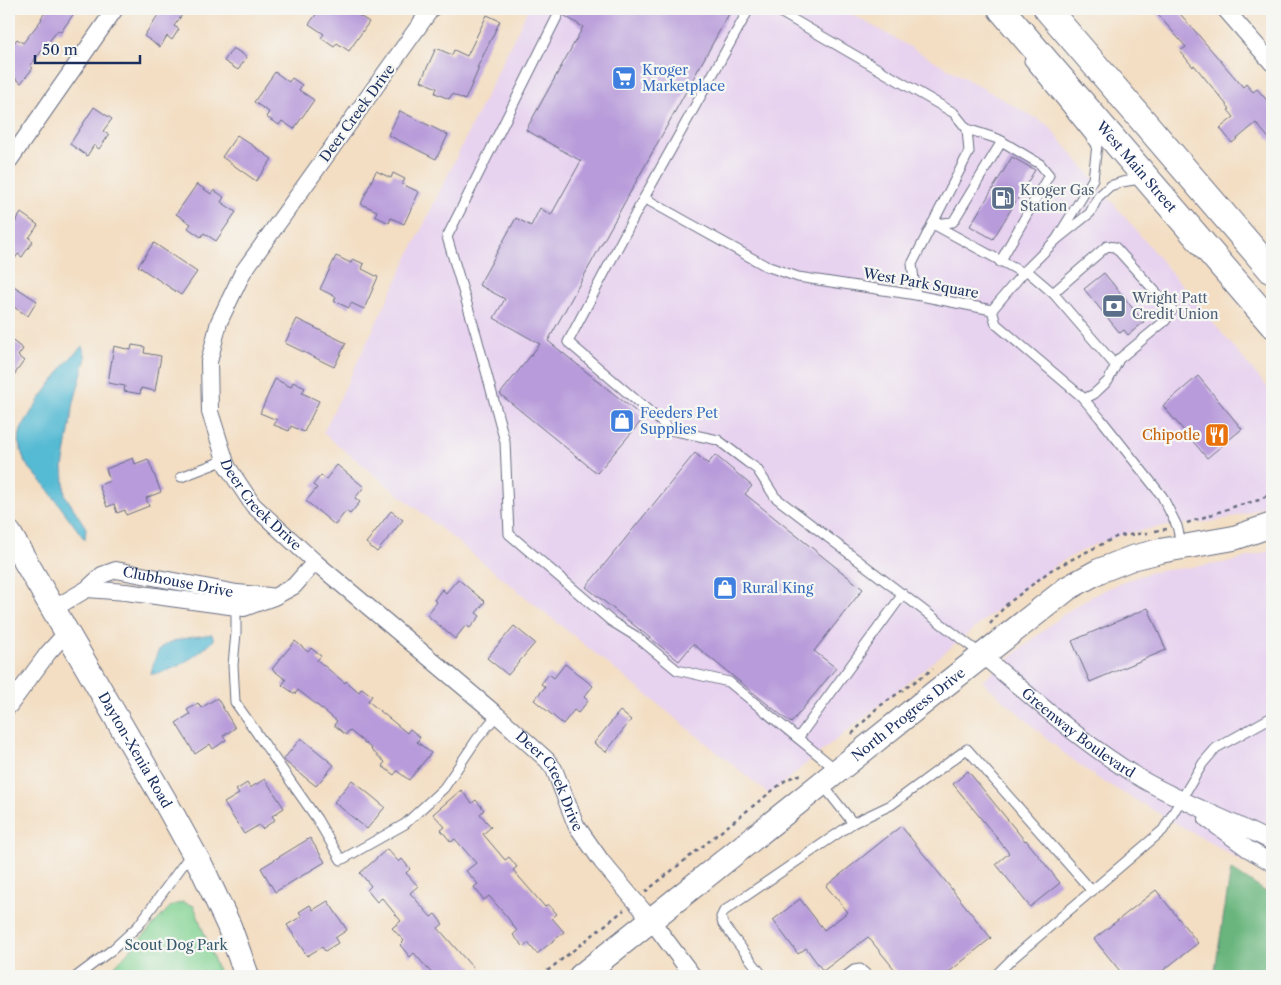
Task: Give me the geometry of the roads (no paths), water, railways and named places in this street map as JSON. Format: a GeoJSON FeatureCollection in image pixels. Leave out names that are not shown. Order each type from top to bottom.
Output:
{"type":"FeatureCollection","features":[{"type":"Feature","properties":{"kind":"main road","name":"West Main Street"},"geometry":{"type":"LineString","coordinates":[[1001,9],[1272,324]]}},
{"type":"Feature","properties":{"kind":"main road"},"geometry":{"type":"LineString","coordinates":[[1047,9],[1272,271]]}},
{"type":"Feature","properties":{"kind":"street"},"geometry":{"type":"LineString","coordinates":[[9,161],[115,9]]}},
{"type":"Feature","properties":{"kind":"street","name":"Deer Creek Drive"},"geometry":{"type":"LineString","coordinates":[[431,9],[243,272],[219,322],[209,362],[210,412],[227,466],[254,505],[315,562],[497,715],[547,760],[554,770],[576,825],[602,862],[650,920],[692,976]]}},
{"type":"Feature","properties":{"kind":"street"},"geometry":{"type":"LineString","coordinates":[[1225,9],[1270,55]]}},
{"type":"Feature","properties":{"kind":"street","name":"North Progress Drive"},"geometry":{"type":"LineString","coordinates":[[581,976],[982,655],[1050,602],[1084,579],[1132,558],[1234,538],[1272,526]]}},
{"type":"Feature","properties":{"kind":"street","name":"Dayton-Xenia Road"},"geometry":{"type":"LineString","coordinates":[[9,533],[193,852],[229,926],[247,976]]}},
{"type":"Feature","properties":{"kind":"street","name":"Clubhouse Drive"},"geometry":{"type":"LineString","coordinates":[[53,609],[87,589],[236,600],[244,608],[274,597],[294,586],[315,562]]}},
{"type":"Feature","properties":{"kind":"street"},"geometry":{"type":"LineString","coordinates":[[9,706],[48,653],[67,632]]}},
{"type":"Feature","properties":{"kind":"street","name":"Greenway Boulevard"},"geometry":{"type":"LineString","coordinates":[[982,655],[1072,732],[1105,756],[1146,781],[1182,799]]}},
{"type":"Feature","properties":{"kind":"street"},"geometry":{"type":"LineString","coordinates":[[1182,799],[1272,842]]}},
{"type":"Feature","properties":{"kind":"street"},"geometry":{"type":"LineString","coordinates":[[1182,799],[1248,849],[1272,863]]}},
{"type":"Feature","properties":{"kind":"lane"},"geometry":{"type":"LineString","coordinates":[[560,9],[447,237],[505,442],[509,534],[611,621],[637,637],[678,670],[729,682],[798,738],[830,777],[853,823]]}},
{"type":"Feature","properties":{"kind":"lane"},"geometry":{"type":"LineString","coordinates":[[749,9],[644,198],[568,342],[671,430],[718,440],[757,470],[775,497],[982,655]]}},
{"type":"Feature","properties":{"kind":"lane"},"geometry":{"type":"LineString","coordinates":[[775,9],[954,112],[967,129],[969,152],[912,264],[916,295]]}},
{"type":"Feature","properties":{"kind":"lane"},"geometry":{"type":"LineString","coordinates":[[1024,55],[1097,145],[1093,179],[1056,240]]}},
{"type":"Feature","properties":{"kind":"lane"},"geometry":{"type":"LineString","coordinates":[[967,129],[1002,141],[1040,164],[1049,175],[1000,262]]}},
{"type":"Feature","properties":{"kind":"lane"},"geometry":{"type":"LineString","coordinates":[[932,224],[953,222],[1002,141]]}},
{"type":"Feature","properties":{"kind":"lane"},"geometry":{"type":"LineString","coordinates":[[992,310],[1024,272],[1056,240],[1090,213],[1098,197],[1110,186],[1134,179],[1148,179]]}},
{"type":"Feature","properties":{"kind":"lane","name":"West Park Square"},"geometry":{"type":"LineString","coordinates":[[644,198],[766,266],[798,277],[916,295],[992,310],[996,324],[1084,399],[1162,496],[1177,526],[1182,548]]}},
{"type":"Feature","properties":{"kind":"lane"},"geometry":{"type":"LineString","coordinates":[[932,224],[1000,262],[1024,272],[1053,293],[1114,366]]}},
{"type":"Feature","properties":{"kind":"lane"},"geometry":{"type":"LineString","coordinates":[[1053,293],[1106,246],[1115,247],[1172,310],[1165,321],[1119,359],[1108,381],[1094,394],[1084,399]]}},
{"type":"Feature","properties":{"kind":"lane"},"geometry":{"type":"LineString","coordinates":[[181,477],[225,460]]}},
{"type":"Feature","properties":{"kind":"lane"},"geometry":{"type":"LineString","coordinates":[[798,738],[902,594]]}},
{"type":"Feature","properties":{"kind":"lane"},"geometry":{"type":"LineString","coordinates":[[236,600],[236,633],[233,665],[235,702],[317,819],[340,860],[405,824],[444,788],[477,739],[497,715]]}},
{"type":"Feature","properties":{"kind":"lane"},"geometry":{"type":"LineString","coordinates":[[995,976],[1013,958],[1164,830],[1203,763],[1216,748],[1272,717]]}},
{"type":"Feature","properties":{"kind":"lane"},"geometry":{"type":"LineString","coordinates":[[763,976],[723,924],[721,917],[724,911],[853,823],[891,805],[966,749],[1092,891]]}},
{"type":"Feature","properties":{"kind":"lane"},"geometry":{"type":"LineString","coordinates":[[77,976],[138,926],[193,852]]}},
{"type":"Feature","properties":{"kind":"lane"},"geometry":{"type":"LineString","coordinates":[[846,976],[854,970],[860,969],[868,976]]}},
{"type":"Feature","properties":{"kind":"water"},"geometry":{"type":"Polygon","coordinates":[[[82,346],[86,357],[74,402],[63,467],[65,495],[86,528],[85,540],[43,483],[25,463],[18,441],[22,427],[39,400],[66,363],[82,346]]]}},
{"type":"Feature","properties":{"kind":"water"},"geometry":{"type":"Polygon","coordinates":[[[212,634],[214,640],[194,656],[167,671],[151,674],[157,653],[165,645],[178,640],[212,634]]]}},
{"type":"Feature","properties":{"kind":"place","name":"Kroger Marketplace"},"geometry":{"type":"Point","coordinates":[624,78]}},
{"type":"Feature","properties":{"kind":"place","name":"Kroger Gas Station"},"geometry":{"type":"Point","coordinates":[1003,198]}},
{"type":"Feature","properties":{"kind":"place","name":"Wright Patt Credit Union"},"geometry":{"type":"Point","coordinates":[1114,306]}},
{"type":"Feature","properties":{"kind":"place","name":"Feeders Pet Supplies"},"geometry":{"type":"Point","coordinates":[622,421]}},
{"type":"Feature","properties":{"kind":"place","name":"Chipotle"},"geometry":{"type":"Point","coordinates":[1217,435]}},
{"type":"Feature","properties":{"kind":"place","name":"Rural King"},"geometry":{"type":"Point","coordinates":[725,588]}},
{"type":"Feature","properties":{"kind":"park label","name":"Scout Dog Park"},"geometry":{"type":"Point","coordinates":[176,945]}}]}
